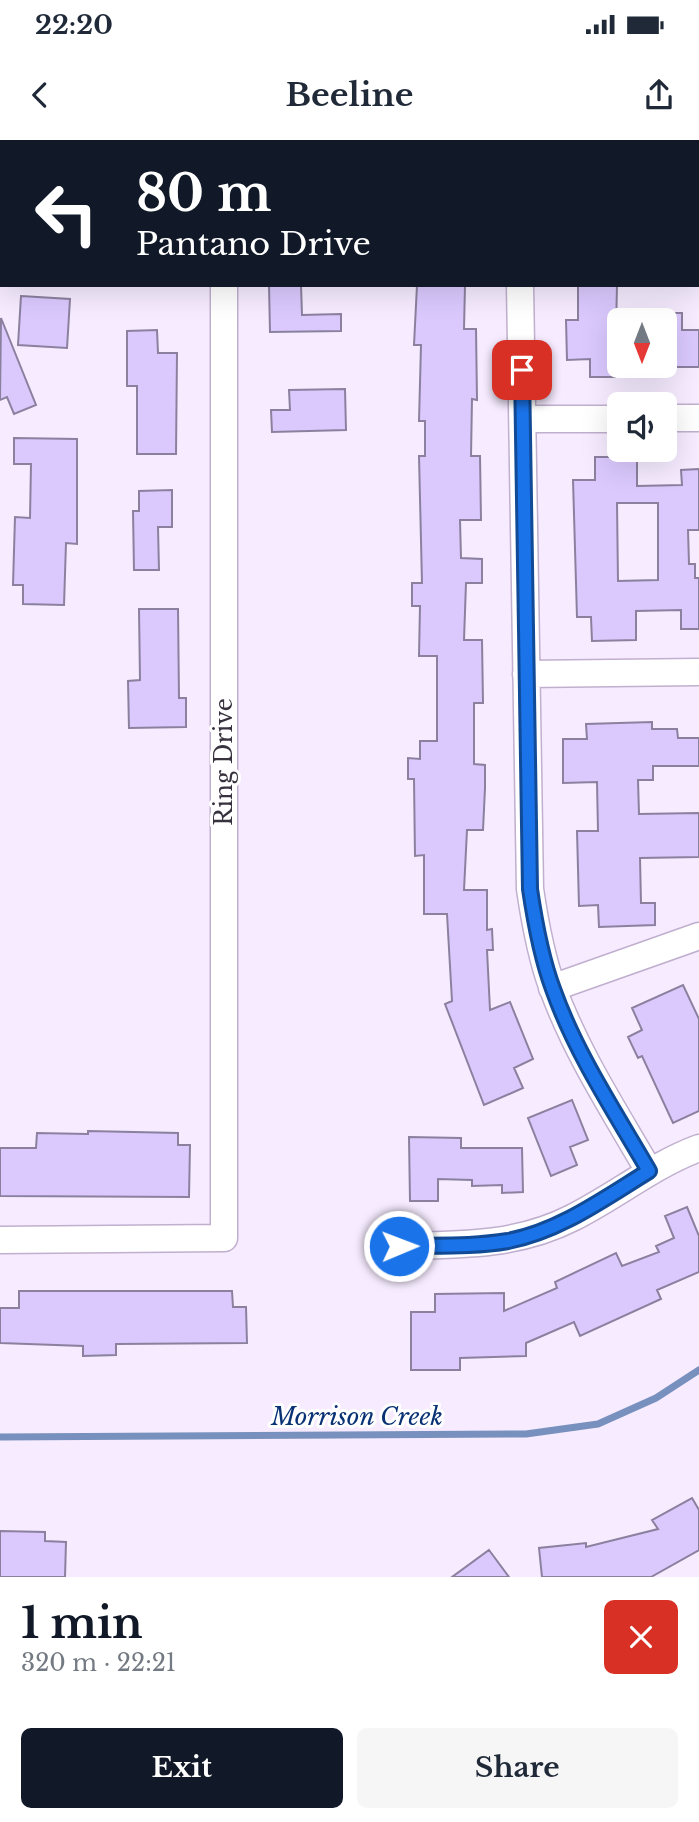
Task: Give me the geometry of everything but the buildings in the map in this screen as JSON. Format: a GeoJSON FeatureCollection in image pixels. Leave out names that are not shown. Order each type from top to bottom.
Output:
{"type":"FeatureCollection","features":[{"type":"Feature","properties":{"kind":"street","name":"Ring Drive"},"geometry":{"type":"LineString","coordinates":[[0,1240],[224,1238],[224,287]]}},
{"type":"Feature","properties":{"kind":"street"},"geometry":{"type":"LineString","coordinates":[[520,287],[530,889],[538,937],[552,988],[575,1042],[649,1171]]}},
{"type":"Feature","properties":{"kind":"street"},"geometry":{"type":"LineString","coordinates":[[677,418],[699,418]]}},
{"type":"Feature","properties":{"kind":"street"},"geometry":{"type":"LineString","coordinates":[[523,419],[607,419]]}},
{"type":"Feature","properties":{"kind":"street"},"geometry":{"type":"LineString","coordinates":[[526,674],[699,672]]}},
{"type":"Feature","properties":{"kind":"street"},"geometry":{"type":"LineString","coordinates":[[552,988],[699,936]]}},
{"type":"Feature","properties":{"kind":"street"},"geometry":{"type":"LineString","coordinates":[[399,1246],[472,1245],[537,1233],[573,1218],[649,1171],[699,1148]]}},
{"type":"Feature","properties":{"kind":"waterway","name":"Morrison Creek"},"geometry":{"type":"LineString","coordinates":[[0,1437],[526,1434],[598,1424],[656,1398],[699,1370]]}},
{"type":"Feature","properties":{"kind":"route"},"geometry":{"type":"LineString","coordinates":[[399,1246],[472,1245],[537,1233],[573,1218],[649,1171],[575,1042],[552,988],[538,937],[530,889],[527,842],[522,370]]}}]}
